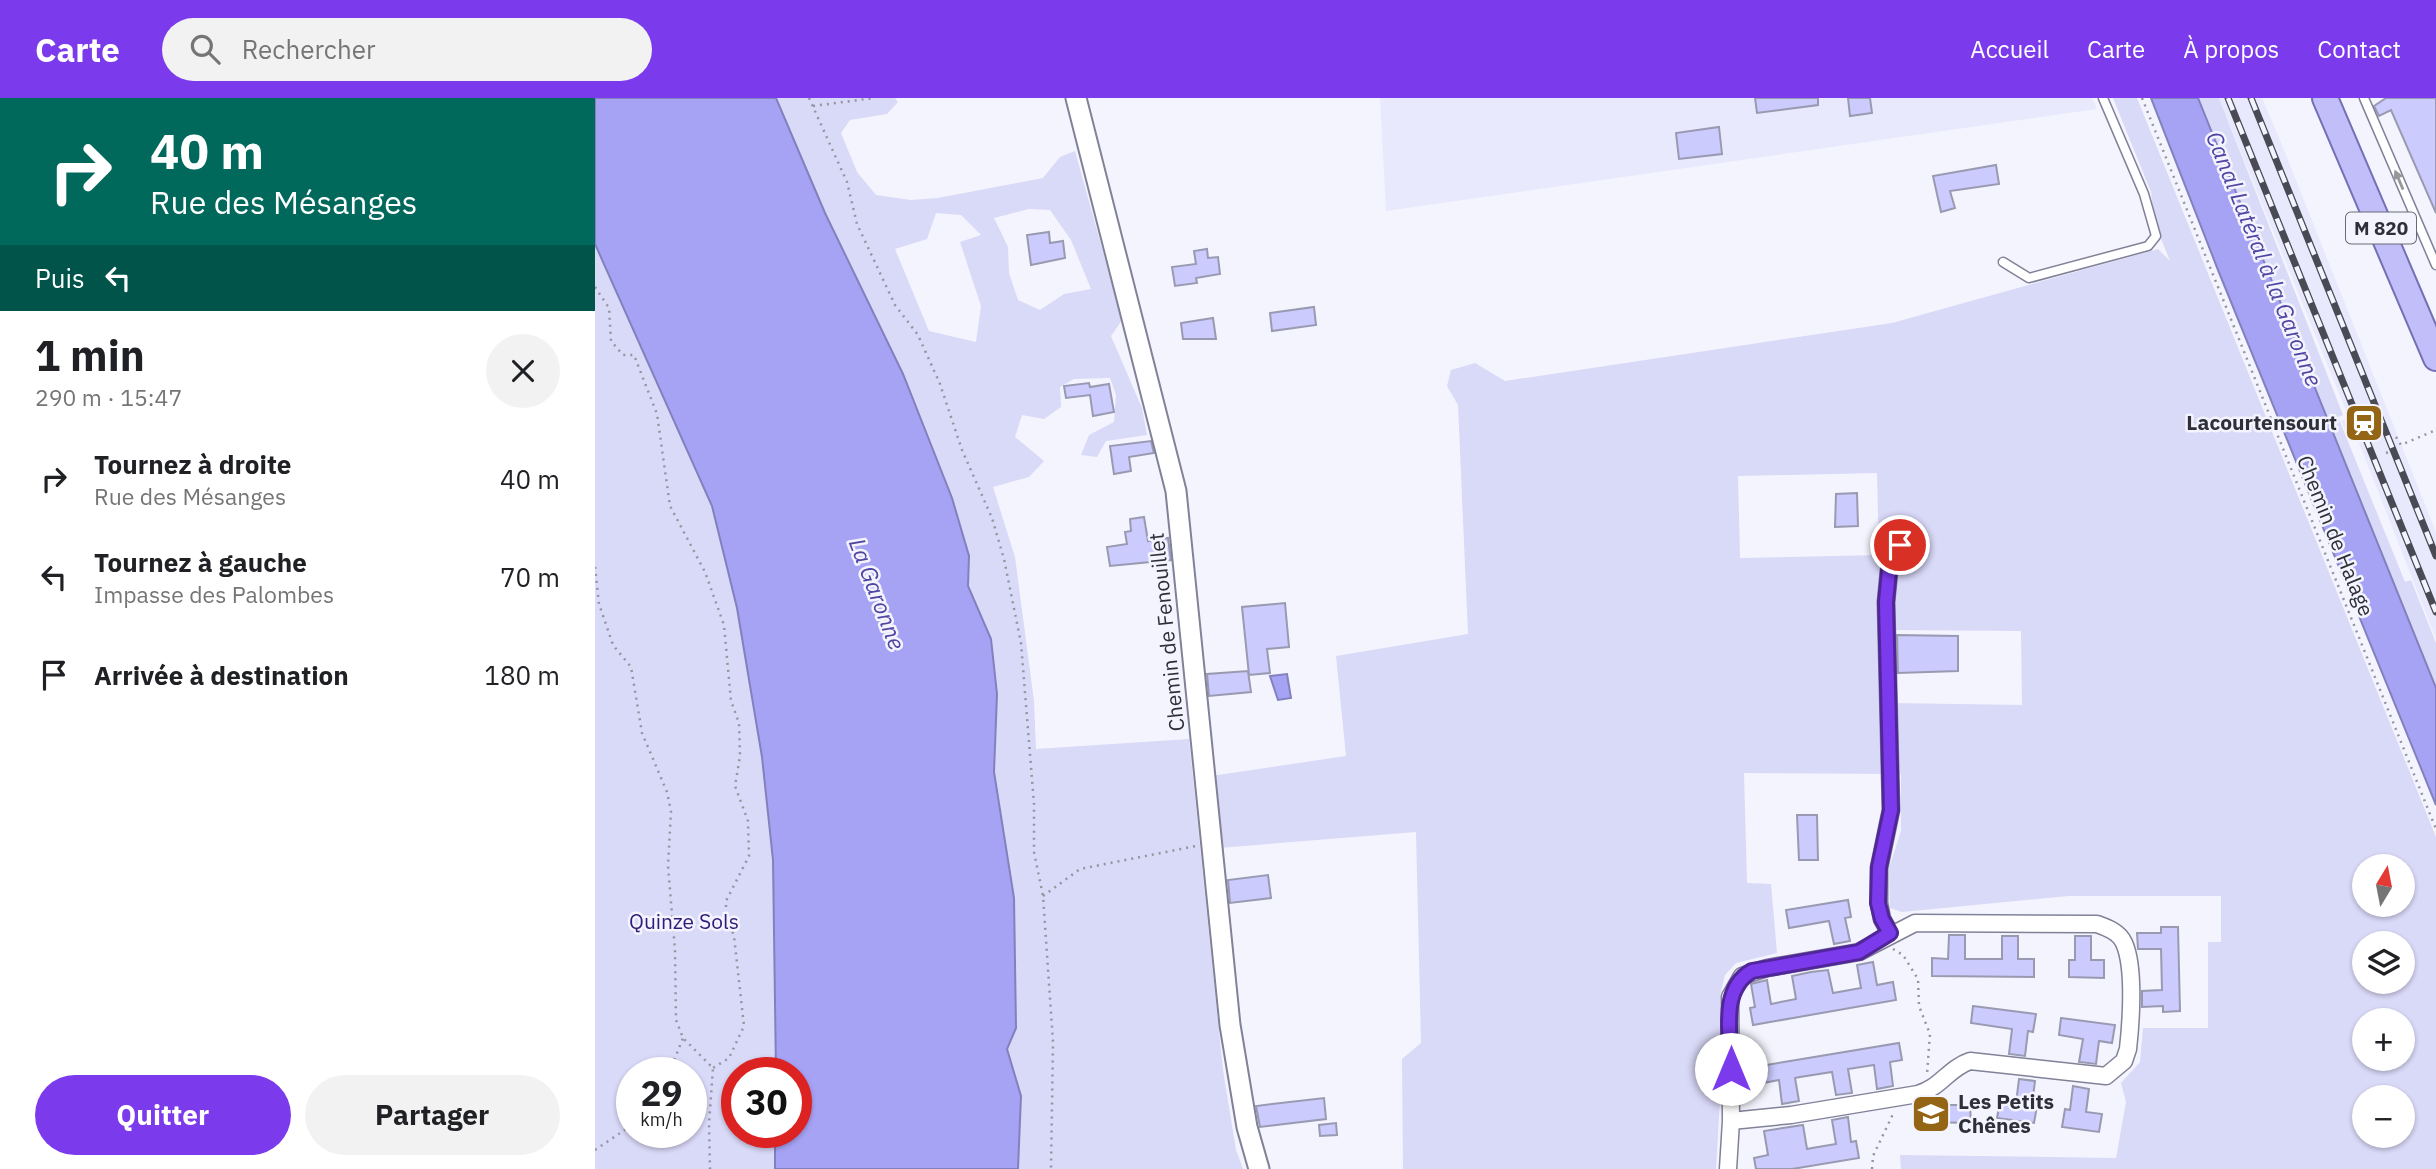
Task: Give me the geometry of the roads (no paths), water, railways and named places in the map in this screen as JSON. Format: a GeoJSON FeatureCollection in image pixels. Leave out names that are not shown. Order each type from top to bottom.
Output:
{"type":"FeatureCollection","features":[{"type":"Feature","properties":{"kind":"main road","name":"M 820"},"geometry":{"type":"LineString","coordinates":[[2325,98],[2436,358]]}},
{"type":"Feature","properties":{"kind":"street","name":"Chemin de Fenouillet"},"geometry":{"type":"LineString","coordinates":[[1076,98],[1176,491],[1210,845],[1232,1038],[1247,1127],[1259,1169]]}},
{"type":"Feature","properties":{"kind":"street"},"geometry":{"type":"LineString","coordinates":[[1886,936],[1878,903],[1879,867],[1891,810],[1886,602],[1889,571],[1900,545]]}},
{"type":"Feature","properties":{"kind":"street"},"geometry":{"type":"LineString","coordinates":[[1728,1169],[1731,1121],[1730,997],[1742,976],[1760,970],[1859,952],[1915,923],[2097,924],[2112,929],[2123,940],[2129,958],[2128,1049],[2116,1070],[2106,1076],[1970,1060],[1958,1065],[1928,1091],[1731,1121]]}},
{"type":"Feature","properties":{"kind":"lane"},"geometry":{"type":"LineString","coordinates":[[2003,262],[2029,278],[2148,246],[2156,236],[2144,194],[2103,98]]}},
{"type":"Feature","properties":{"kind":"lane"},"geometry":{"type":"LineString","coordinates":[[2364,98],[2436,265]]}},
{"type":"Feature","properties":{"kind":"water","name":"La Garonne"},"geometry":{"type":"Polygon","coordinates":[[[595,98],[776,98],[825,213],[903,374],[952,498],[969,556],[968,586],[991,639],[997,694],[994,772],[1014,898],[1016,1028],[1007,1049],[1021,1096],[1018,1169],[775,1169],[775,1148],[812,1148],[812,1057],[776,1057],[773,860],[762,757],[737,608],[712,506],[595,244],[595,98]]]}},
{"type":"Feature","properties":{"kind":"water"},"geometry":{"type":"Polygon","coordinates":[[[2151,98],[2198,98],[2436,688],[2436,805],[2218,270],[2151,98]]]}},
{"type":"Feature","properties":{"kind":"water"},"geometry":{"type":"Polygon","coordinates":[[[1287,674],[1291,698],[1278,700],[1270,676],[1287,674]]]}},
{"type":"Feature","properties":{"kind":"railway"},"geometry":{"type":"LineString","coordinates":[[2228,98],[2436,612]]}},
{"type":"Feature","properties":{"kind":"railway"},"geometry":{"type":"LineString","coordinates":[[2251,98],[2436,556]]}},
{"type":"Feature","properties":{"kind":"place","name":"Lacourtensourt"},"geometry":{"type":"Point","coordinates":[2364,423]}},
{"type":"Feature","properties":{"kind":"place","name":"Les Petits Chênes"},"geometry":{"type":"Point","coordinates":[1931,1114]}},
{"type":"Feature","properties":{"kind":"water label","name":"Canal Latéral à la Garonne"},"geometry":{"type":"Point","coordinates":[2264,259]}},
{"type":"Feature","properties":{"kind":"park label","name":"Quinze Sols"},"geometry":{"type":"Point","coordinates":[684,922]}}]}
